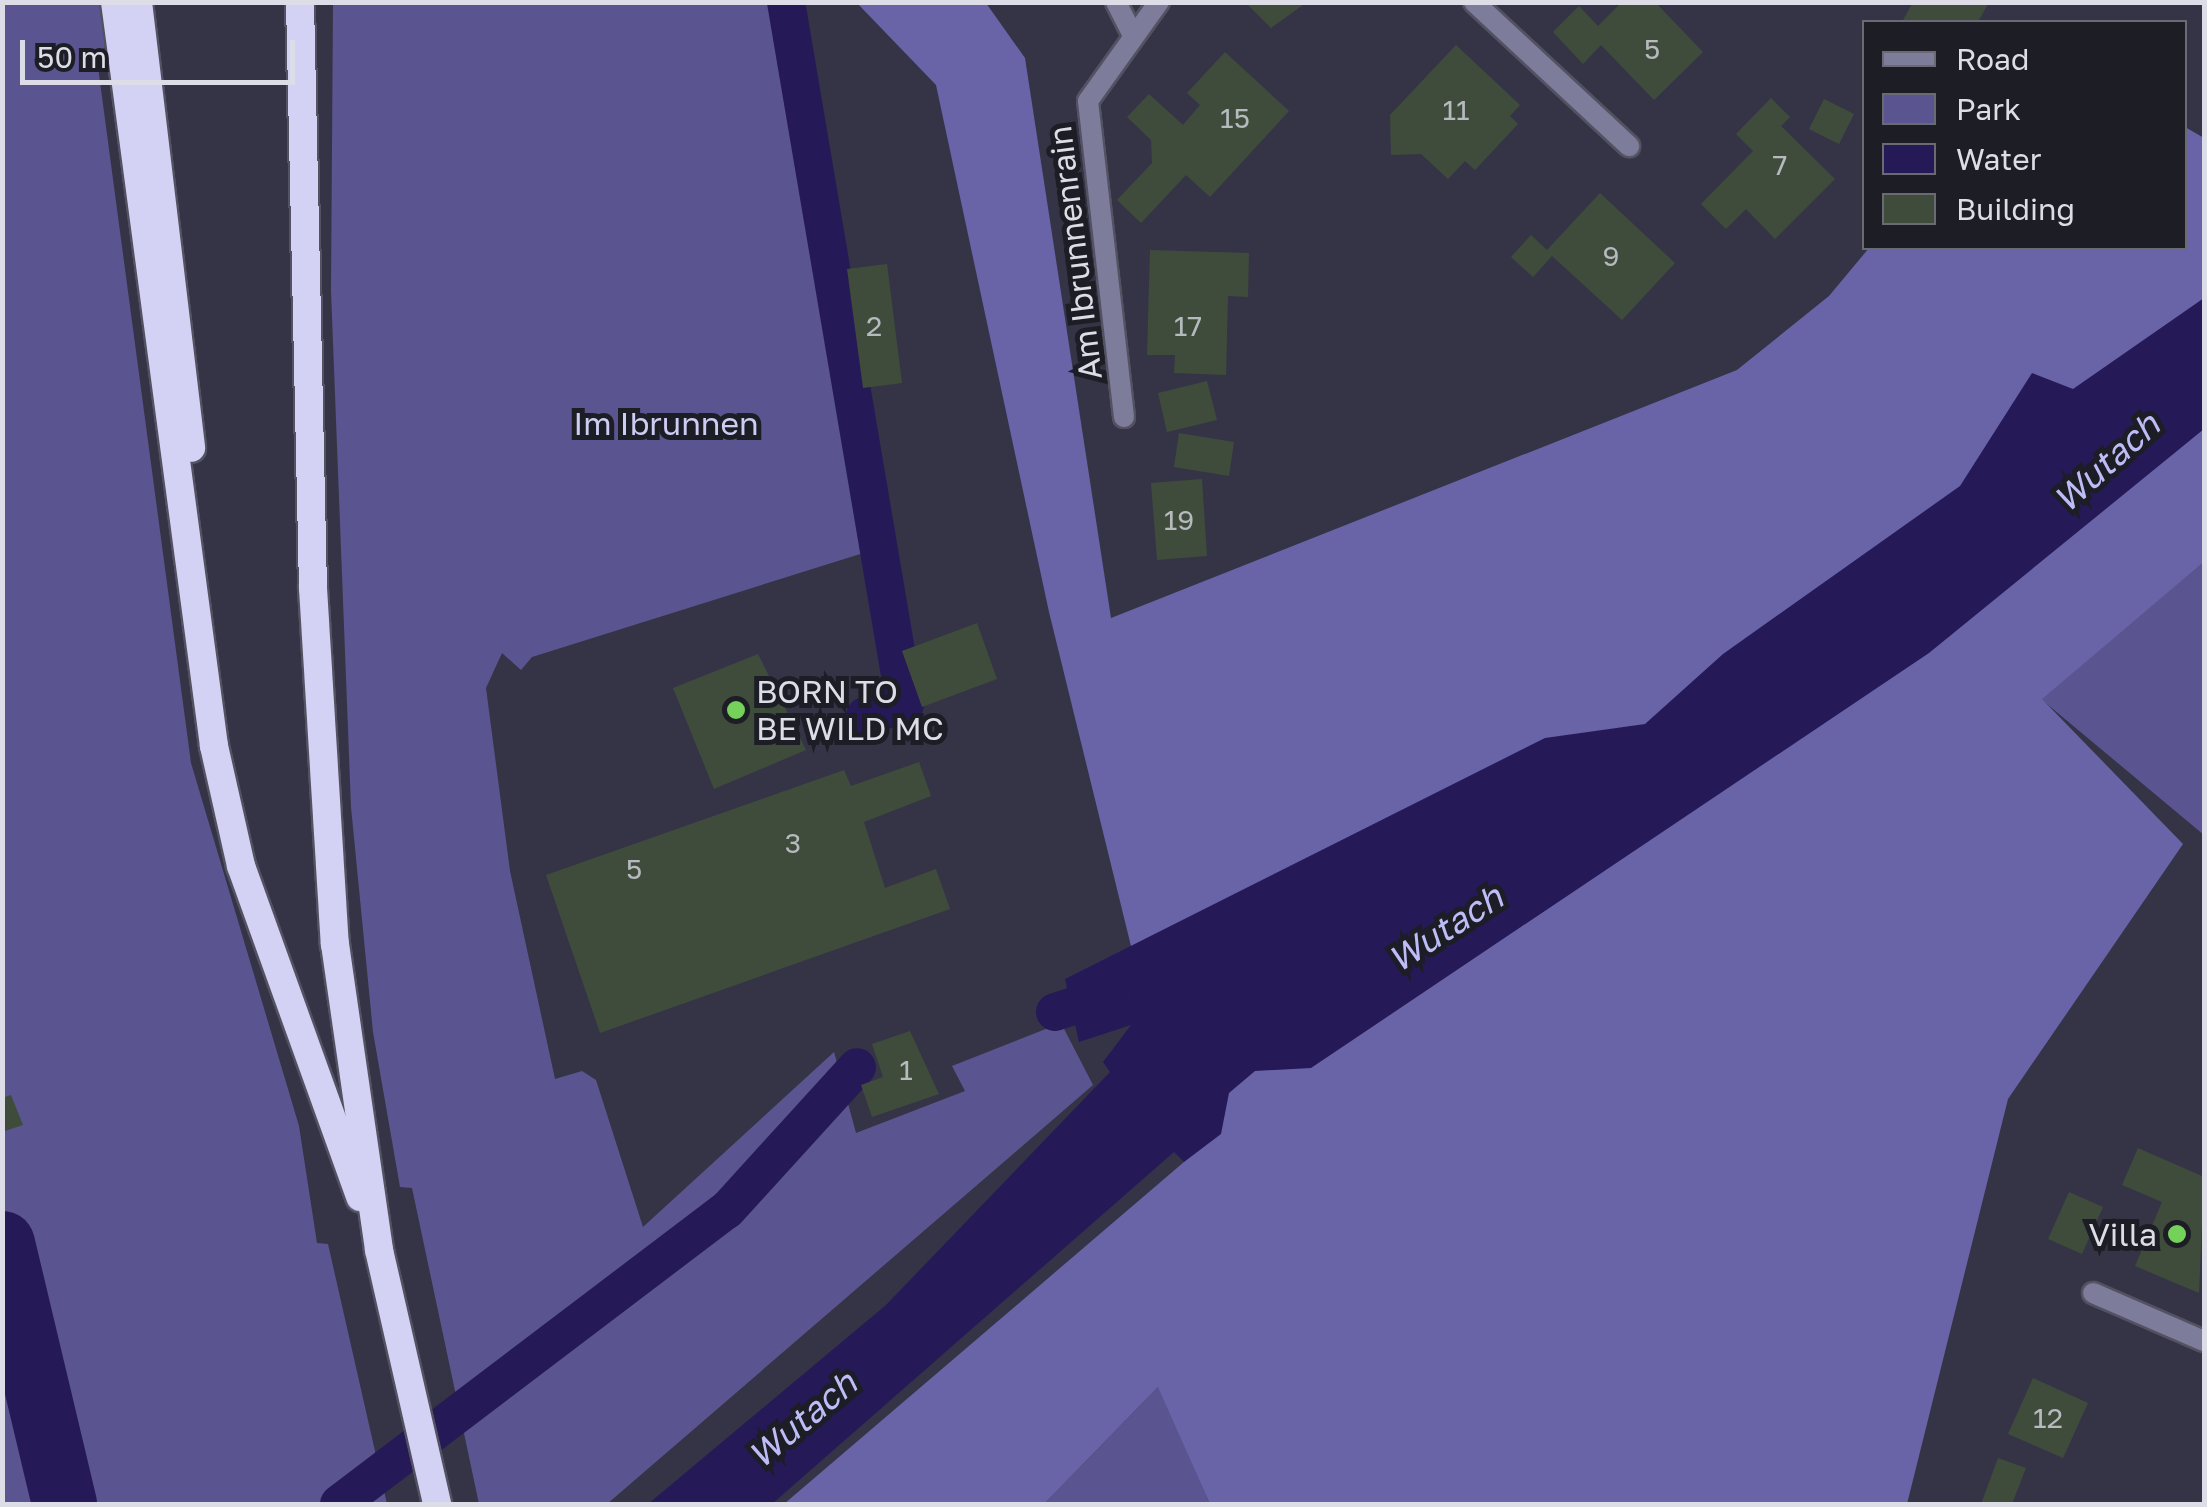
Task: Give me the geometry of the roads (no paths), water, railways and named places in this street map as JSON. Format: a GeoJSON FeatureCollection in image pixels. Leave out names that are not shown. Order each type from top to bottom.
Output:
{"type":"FeatureCollection","features":[{"type":"Feature","properties":{"kind":"highway"},"geometry":{"type":"LineString","coordinates":[[114,2],[200,620],[241,866],[380,1250]]}},
{"type":"Feature","properties":{"kind":"highway"},"geometry":{"type":"LineString","coordinates":[[138,2],[188,384],[200,620]]}},
{"type":"Feature","properties":{"kind":"highway"},"geometry":{"type":"LineString","coordinates":[[300,2],[313,588],[335,944],[380,1250],[437,1504]]}},
{"type":"Feature","properties":{"kind":"street"},"geometry":{"type":"LineString","coordinates":[[1116,2],[1134,36]]}},
{"type":"Feature","properties":{"kind":"street","name":"Am Ibrunnenrain"},"geometry":{"type":"LineString","coordinates":[[1124,416],[1088,101],[1159,2]]}},
{"type":"Feature","properties":{"kind":"street"},"geometry":{"type":"LineString","coordinates":[[1474,2],[1629,146]]}},
{"type":"Feature","properties":{"kind":"street"},"geometry":{"type":"LineString","coordinates":[[2092,1294],[2204,1342]]}},
{"type":"Feature","properties":{"kind":"water","name":"Wutach"},"geometry":{"type":"Polygon","coordinates":[[[2204,298],[2204,429],[1929,653],[1311,1068],[1255,1071],[1229,1093],[1221,1134],[1184,1162],[1174,1152],[772,1504],[648,1504],[886,1305],[1110,1072],[1103,1062],[1131,1025],[1079,1042],[1065,979],[1545,738],[1645,724],[1723,654],[1960,486],[2032,373],[2073,389],[2204,298]]]}},
{"type":"Feature","properties":{"kind":"waterway"},"geometry":{"type":"LineString","coordinates":[[786,2],[905,704],[865,716]]}},
{"type":"Feature","properties":{"kind":"waterway"},"geometry":{"type":"LineString","coordinates":[[1055,1012],[1117,992]]}},
{"type":"Feature","properties":{"kind":"waterway"},"geometry":{"type":"LineString","coordinates":[[339,1504],[727,1210],[857,1067]]}},
{"type":"Feature","properties":{"kind":"waterway"},"geometry":{"type":"LineString","coordinates":[[2,1243],[64,1504]]}},
{"type":"Feature","properties":{"kind":"place","name":"BORN TO BE WILD MC"},"geometry":{"type":"Point","coordinates":[736,710]}},
{"type":"Feature","properties":{"kind":"place","name":"Villa"},"geometry":{"type":"Point","coordinates":[2177,1234]}},
{"type":"Feature","properties":{"kind":"park label","name":"Im Ibrunnen"},"geometry":{"type":"Point","coordinates":[666,423]}}]}
